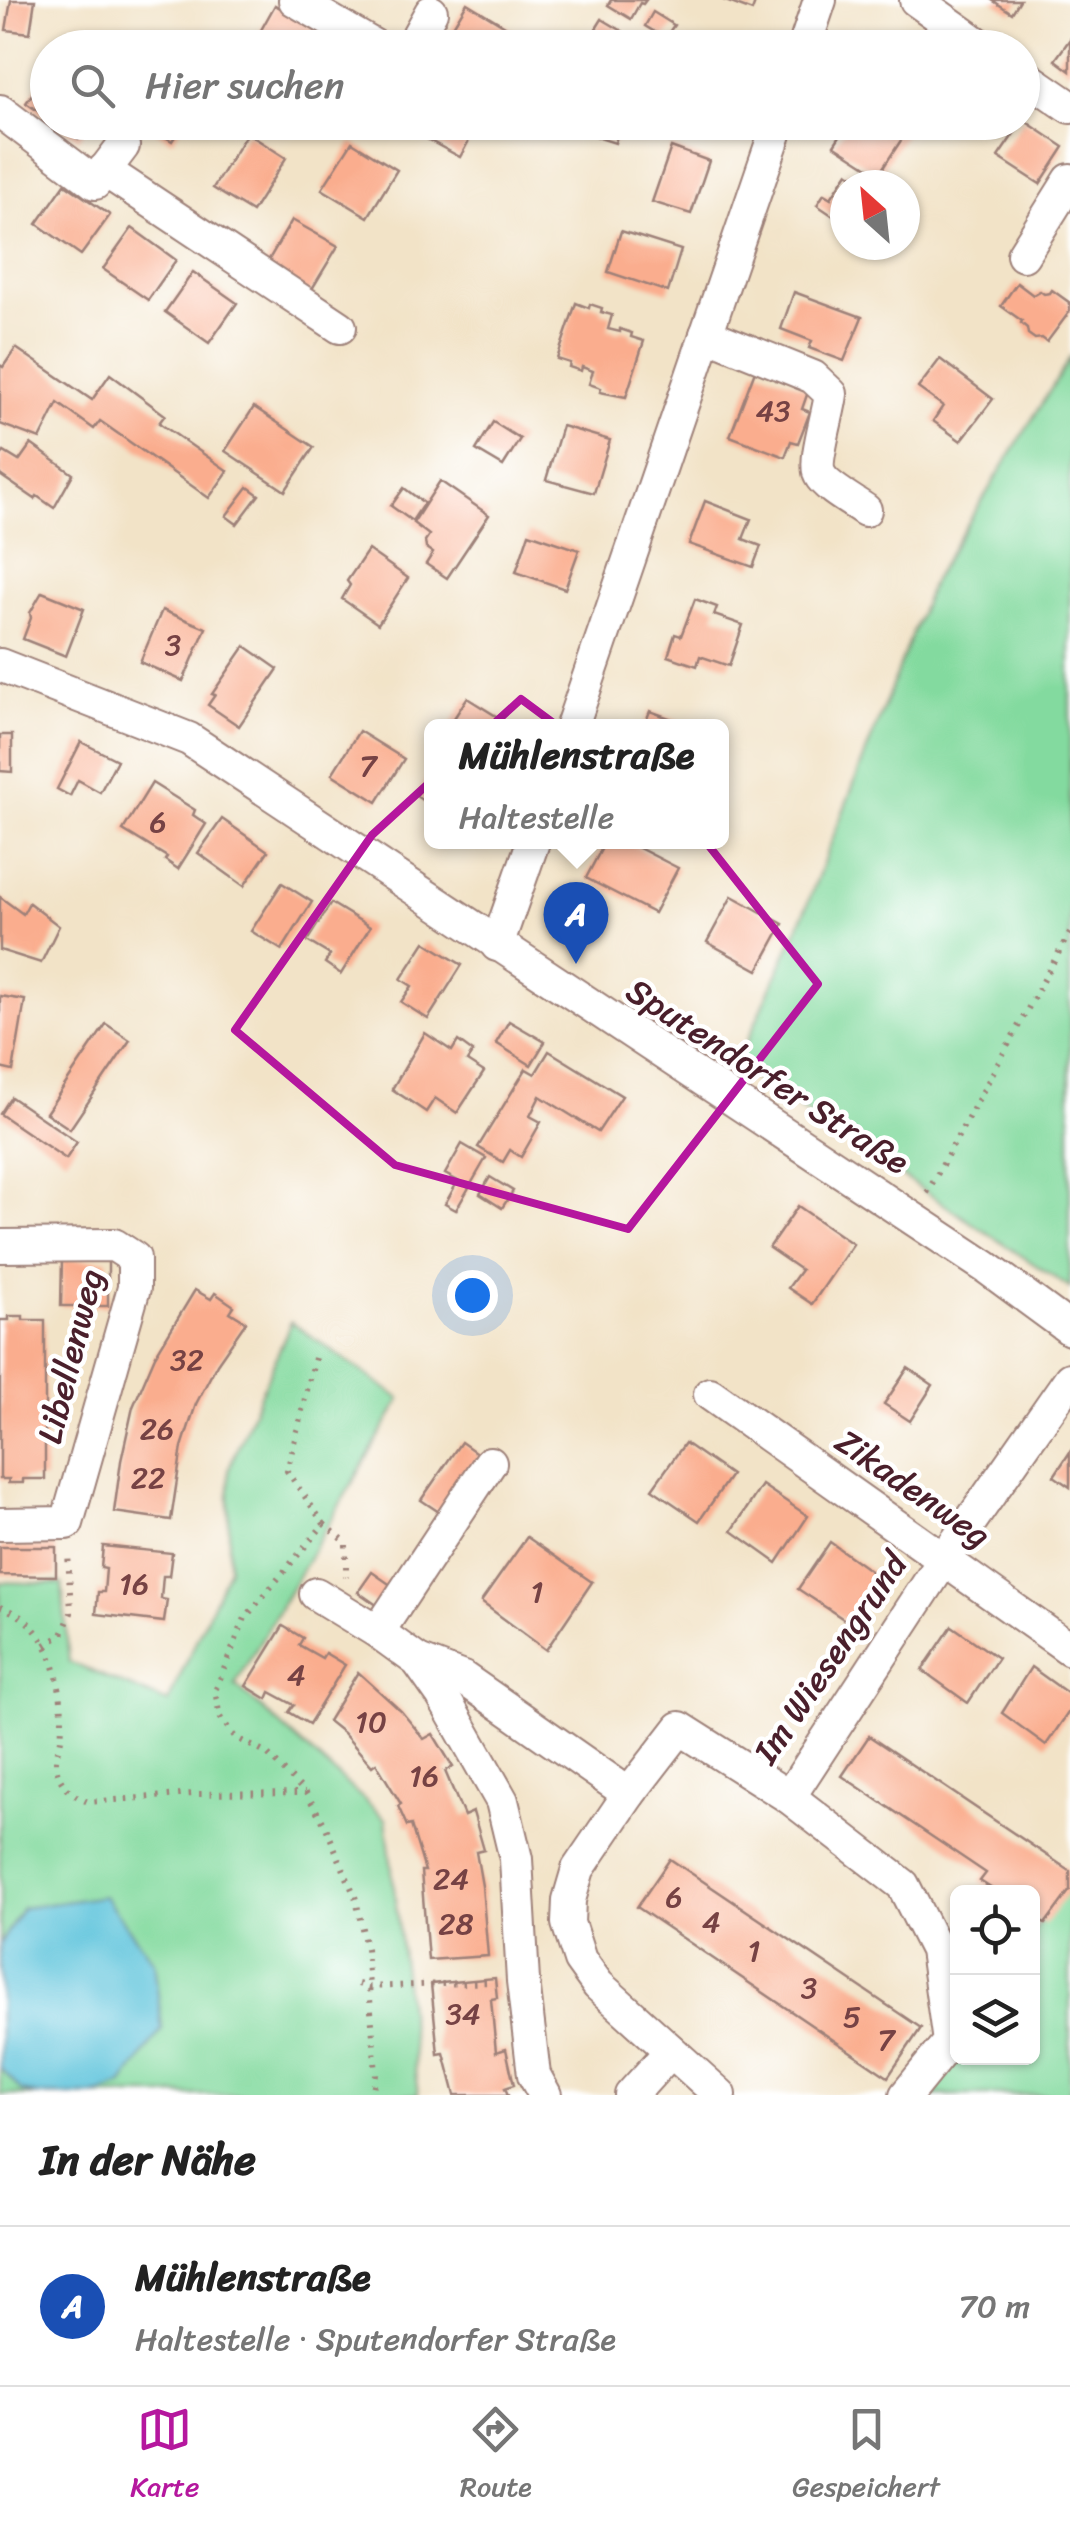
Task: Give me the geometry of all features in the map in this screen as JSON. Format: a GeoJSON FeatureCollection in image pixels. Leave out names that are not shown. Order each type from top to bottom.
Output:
{"type":"FeatureCollection","features":[{"type":"Feature","properties":{"kind":"street"},"geometry":{"type":"LineString","coordinates":[[294,0],[346,30]]}},
{"type":"Feature","properties":{"kind":"street"},"geometry":{"type":"LineString","coordinates":[[810,30],[820,0]]}},
{"type":"Feature","properties":{"kind":"street"},"geometry":{"type":"LineString","coordinates":[[916,0],[958,30]]}},
{"type":"Feature","properties":{"kind":"street"},"geometry":{"type":"LineString","coordinates":[[422,30],[432,12]]}},
{"type":"Feature","properties":{"kind":"street"},"geometry":{"type":"LineString","coordinates":[[1040,86],[1070,107]]}},
{"type":"Feature","properties":{"kind":"street"},"geometry":{"type":"LineString","coordinates":[[0,111],[30,134]]}},
{"type":"Feature","properties":{"kind":"street"},"geometry":{"type":"LineString","coordinates":[[38,140],[95,183],[114,158],[340,326]]}},
{"type":"Feature","properties":{"kind":"street"},"geometry":{"type":"LineString","coordinates":[[574,719],[772,140]]}},
{"type":"Feature","properties":{"kind":"street"},"geometry":{"type":"LineString","coordinates":[[1023,255],[1070,180]]}},
{"type":"Feature","properties":{"kind":"street"},"geometry":{"type":"LineString","coordinates":[[706,334],[814,377],[830,394],[827,424],[816,463],[821,478],[866,510]]}},
{"type":"Feature","properties":{"kind":"street","name":"Sputendorfer Straße"},"geometry":{"type":"LineString","coordinates":[[0,665],[189,740],[986,1267],[1070,1329]]}},
{"type":"Feature","properties":{"kind":"street"},"geometry":{"type":"LineString","coordinates":[[497,945],[531,849]]}},
{"type":"Feature","properties":{"kind":"street","name":"Libellenweg"},"geometry":{"type":"LineString","coordinates":[[0,1246],[114,1245],[134,1258],[134,1288],[67,1523]]}},
{"type":"Feature","properties":{"kind":"street","name":"Im Wiesengrund"},"geometry":{"type":"LineString","coordinates":[[720,2095],[598,1986],[580,1960],[568,1923],[578,1869],[680,1728],[790,1797],[945,1558],[1070,1379]]}},
{"type":"Feature","properties":{"kind":"street","name":"Zikadenweg"},"geometry":{"type":"LineString","coordinates":[[710,1394],[1070,1649]]}},
{"type":"Feature","properties":{"kind":"street"},"geometry":{"type":"LineString","coordinates":[[378,1632],[490,1463]]}},
{"type":"Feature","properties":{"kind":"street"},"geometry":{"type":"LineString","coordinates":[[0,1524],[67,1523]]}},
{"type":"Feature","properties":{"kind":"street"},"geometry":{"type":"LineString","coordinates":[[316,1594],[418,1661],[463,1678],[630,1794]]}},
{"type":"Feature","properties":{"kind":"street"},"geometry":{"type":"LineString","coordinates":[[418,1661],[442,1695],[502,1801],[516,1859],[523,1980],[534,2075],[545,2095]]}},
{"type":"Feature","properties":{"kind":"street"},"geometry":{"type":"LineString","coordinates":[[790,1797],[903,1885],[936,1950],[949,2042],[906,2095]]}},
{"type":"Feature","properties":{"kind":"street"},"geometry":{"type":"LineString","coordinates":[[520,1902],[570,1900]]}},
{"type":"Feature","properties":{"kind":"street"},"geometry":{"type":"LineString","coordinates":[[631,2095],[672,2050]]}},
{"type":"Feature","properties":{"kind":"path"},"geometry":{"type":"LineString","coordinates":[[924,1198],[1070,932]]}},
{"type":"Feature","properties":{"kind":"path"},"geometry":{"type":"LineString","coordinates":[[315,1358],[287,1471],[324,1524],[346,1542],[345,1611]]}},
{"type":"Feature","properties":{"kind":"path"},"geometry":{"type":"LineString","coordinates":[[45,1645],[62,1635],[71,1613],[67,1523]]}},
{"type":"Feature","properties":{"kind":"path"},"geometry":{"type":"LineString","coordinates":[[324,1524],[246,1618],[214,1691],[220,1718],[235,1738],[267,1754],[306,1793],[326,1825],[356,1899],[366,1948],[376,2074],[372,2095]]}},
{"type":"Feature","properties":{"kind":"path"},"geometry":{"type":"LineString","coordinates":[[0,1606],[27,1621],[45,1645],[54,1667],[61,1699],[61,1739],[56,1762],[60,1780],[72,1796],[88,1802],[193,1794],[306,1793]]}},
{"type":"Feature","properties":{"kind":"path"},"geometry":{"type":"LineString","coordinates":[[358,1984],[369,1987],[523,1980]]}},
{"type":"Feature","properties":{"kind":"highlighted area"},"geometry":{"type":"Polygon","coordinates":[[[521,699],[694,827],[818,984],[628,1229],[395,1165],[235,1030],[372,835],[521,699]]]}},
{"type":"Feature","properties":{"kind":"green space"},"geometry":{"type":"Polygon","coordinates":[[[1070,358],[1070,1288],[736,1066],[800,923],[933,580],[1070,358]]]}},
{"type":"Feature","properties":{"kind":"green space"},"geometry":{"type":"Polygon","coordinates":[[[291,1322],[401,1399],[235,1685],[386,1819],[418,2095],[0,2095],[0,1582],[62,1584],[69,1662],[168,1703],[229,1568],[229,1468],[291,1322]]]}},
{"type":"Feature","properties":{"kind":"green space"},"geometry":{"type":"Polygon","coordinates":[[[1070,1883],[1070,2095],[906,2095],[950,2040],[950,2065],[1040,2065],[1040,1923],[1070,1883]]]}},
{"type":"Feature","properties":{"kind":"water"},"geometry":{"type":"Polygon","coordinates":[[[104,1896],[154,1962],[162,2029],[122,2085],[96,2095],[36,2095],[21,2091],[0,2067],[0,1944],[22,1908],[104,1896]]]}},
{"type":"Feature","properties":{"kind":"building"},"geometry":{"type":"Polygon","coordinates":[[[11,0],[35,0],[30,33],[6,30],[11,0]]]}},
{"type":"Feature","properties":{"kind":"building"},"geometry":{"type":"Polygon","coordinates":[[[611,0],[646,0],[631,19],[608,5],[611,0]]]}},
{"type":"Feature","properties":{"kind":"building"},"geometry":{"type":"Polygon","coordinates":[[[723,0],[756,0],[752,11],[723,0]]]}},
{"type":"Feature","properties":{"kind":"building"},"geometry":{"type":"Polygon","coordinates":[[[992,0],[1020,0],[1012,13],[992,0]]]}},
{"type":"Feature","properties":{"kind":"building"},"geometry":{"type":"Polygon","coordinates":[[[467,3],[512,30],[451,30],[467,3]]]}},
{"type":"Feature","properties":{"kind":"building"},"geometry":{"type":"Polygon","coordinates":[[[275,5],[318,30],[261,30],[275,5]]]}},
{"type":"Feature","properties":{"kind":"building"},"geometry":{"type":"Polygon","coordinates":[[[653,12],[674,25],[671,30],[645,26],[653,12]]]}},
{"type":"Feature","properties":{"kind":"building"},"geometry":{"type":"Polygon","coordinates":[[[602,19],[621,30],[595,30],[602,19]]]}},
{"type":"Feature","properties":{"kind":"building"},"geometry":{"type":"Polygon","coordinates":[[[1070,39],[1070,71],[1055,60],[1070,39]]]}},
{"type":"Feature","properties":{"kind":"building"},"geometry":{"type":"Polygon","coordinates":[[[1040,131],[1064,147],[1040,184],[998,157],[1010,140],[1040,140],[1040,131]]]}},
{"type":"Feature","properties":{"kind":"building"},"geometry":{"type":"Polygon","coordinates":[[[243,140],[258,140],[286,158],[252,212],[213,188],[243,140]]]}},
{"type":"Feature","properties":{"kind":"building"},"geometry":{"type":"Polygon","coordinates":[[[429,140],[469,140],[460,157],[429,140]]]}},
{"type":"Feature","properties":{"kind":"building"},"geometry":{"type":"Polygon","coordinates":[[[837,140],[901,140],[882,170],[873,170],[834,145],[837,140]]]}},
{"type":"Feature","properties":{"kind":"building"},"geometry":{"type":"Polygon","coordinates":[[[352,142],[397,170],[368,217],[322,189],[352,142]]]}},
{"type":"Feature","properties":{"kind":"building"},"geometry":{"type":"Polygon","coordinates":[[[671,147],[709,161],[691,214],[652,202],[671,147]]]}},
{"type":"Feature","properties":{"kind":"building"},"geometry":{"type":"Polygon","coordinates":[[[65,184],[110,215],[81,255],[37,224],[65,184]]]}},
{"type":"Feature","properties":{"kind":"building"},"geometry":{"type":"Polygon","coordinates":[[[824,194],[830,197],[830,214],[817,205],[824,194]]]}},
{"type":"Feature","properties":{"kind":"building"},"geometry":{"type":"Polygon","coordinates":[[[292,220],[338,246],[309,294],[264,268],[292,220]]]}},
{"type":"Feature","properties":{"kind":"building"},"geometry":{"type":"Polygon","coordinates":[[[132,228],[176,260],[148,300],[103,269],[132,228]]]}},
{"type":"Feature","properties":{"kind":"building"},"geometry":{"type":"Polygon","coordinates":[[[621,231],[681,250],[668,292],[608,272],[621,231]]]}},
{"type":"Feature","properties":{"kind":"building"},"geometry":{"type":"Polygon","coordinates":[[[193,272],[237,303],[209,343],[165,312],[193,272]]]}},
{"type":"Feature","properties":{"kind":"building"},"geometry":{"type":"Polygon","coordinates":[[[1017,283],[1033,295],[1052,290],[1070,303],[1070,311],[1047,342],[1028,334],[1022,321],[1001,306],[1017,283]]]}},
{"type":"Feature","properties":{"kind":"building"},"geometry":{"type":"Polygon","coordinates":[[[794,292],[862,317],[844,361],[809,348],[812,341],[781,329],[794,292]]]}},
{"type":"Feature","properties":{"kind":"building"},"geometry":{"type":"Polygon","coordinates":[[[576,303],[602,308],[601,312],[612,315],[608,329],[632,333],[631,337],[644,341],[626,397],[600,392],[601,388],[589,384],[593,371],[569,367],[570,363],[557,359],[576,303]]]}},
{"type":"Feature","properties":{"kind":"building"},"geometry":{"type":"Polygon","coordinates":[[[16,348],[92,400],[110,374],[165,415],[159,423],[228,471],[209,498],[100,421],[94,429],[58,403],[40,439],[0,424],[0,365],[3,367],[16,348]]]}},
{"type":"Feature","properties":{"kind":"building"},"geometry":{"type":"Polygon","coordinates":[[[940,359],[993,399],[961,441],[933,421],[943,406],[918,388],[940,359]]]}},
{"type":"Feature","properties":{"kind":"building"},"geometry":{"type":"Polygon","coordinates":[[[756,368],[809,389],[802,409],[810,412],[798,443],[791,441],[785,457],[730,436],[756,368]]]}},
{"type":"Feature","properties":{"kind":"building"},"geometry":{"type":"Polygon","coordinates":[[[254,407],[314,447],[285,491],[225,451],[254,407]]]}},
{"type":"Feature","properties":{"kind":"building"},"geometry":{"type":"Polygon","coordinates":[[[493,422],[520,439],[503,466],[476,450],[493,422]]]}},
{"type":"Feature","properties":{"kind":"building"},"geometry":{"type":"Polygon","coordinates":[[[562,426],[610,440],[594,493],[546,480],[562,426]]]}},
{"type":"Feature","properties":{"kind":"building"},"geometry":{"type":"Polygon","coordinates":[[[31,444],[73,474],[54,508],[0,475],[0,457],[4,452],[19,461],[31,444]]]}},
{"type":"Feature","properties":{"kind":"building"},"geometry":{"type":"Polygon","coordinates":[[[440,481],[489,515],[447,578],[426,564],[433,553],[426,548],[429,535],[413,523],[440,481]]]}},
{"type":"Feature","properties":{"kind":"building"},"geometry":{"type":"Polygon","coordinates":[[[248,487],[259,495],[237,524],[226,516],[248,487]]]}},
{"type":"Feature","properties":{"kind":"building"},"geometry":{"type":"Polygon","coordinates":[[[404,488],[424,503],[412,521],[391,506],[404,488]]]}},
{"type":"Feature","properties":{"kind":"building"},"geometry":{"type":"Polygon","coordinates":[[[705,501],[751,519],[743,539],[761,546],[753,567],[689,544],[705,501]]]}},
{"type":"Feature","properties":{"kind":"building"},"geometry":{"type":"Polygon","coordinates":[[[529,533],[579,550],[565,589],[516,572],[529,533]]]}},
{"type":"Feature","properties":{"kind":"building"},"geometry":{"type":"Polygon","coordinates":[[[368,550],[408,578],[378,624],[342,599],[350,585],[347,581],[368,550]]]}},
{"type":"Feature","properties":{"kind":"building"},"geometry":{"type":"Polygon","coordinates":[[[42,592],[84,609],[66,656],[23,639],[30,613],[42,592]]]}},
{"type":"Feature","properties":{"kind":"building"},"geometry":{"type":"Polygon","coordinates":[[[695,599],[717,607],[714,615],[743,625],[729,666],[700,656],[697,666],[668,656],[675,634],[681,636],[695,599]]]}},
{"type":"Feature","properties":{"kind":"building"},"geometry":{"type":"Polygon","coordinates":[[[162,610],[206,628],[183,681],[140,662],[162,610]]]}},
{"type":"Feature","properties":{"kind":"building"},"geometry":{"type":"Polygon","coordinates":[[[245,646],[278,669],[239,726],[208,705],[245,646]]]}},
{"type":"Feature","properties":{"kind":"building"},"geometry":{"type":"Polygon","coordinates":[[[467,698],[501,719],[454,719],[467,698]]]}},
{"type":"Feature","properties":{"kind":"building"},"geometry":{"type":"Polygon","coordinates":[[[650,711],[672,719],[647,719],[650,711]]]}},
{"type":"Feature","properties":{"kind":"building"},"geometry":{"type":"Polygon","coordinates":[[[359,731],[404,759],[377,802],[332,774],[359,731]]]}},
{"type":"Feature","properties":{"kind":"building"},"geometry":{"type":"Polygon","coordinates":[[[0,735],[12,735],[12,772],[0,771],[0,735]]]}},
{"type":"Feature","properties":{"kind":"building"},"geometry":{"type":"Polygon","coordinates":[[[81,742],[117,760],[100,792],[78,780],[70,796],[57,789],[81,742]]]}},
{"type":"Feature","properties":{"kind":"building"},"geometry":{"type":"Polygon","coordinates":[[[152,783],[195,810],[193,815],[206,824],[178,869],[165,860],[167,857],[123,830],[152,783]]]}},
{"type":"Feature","properties":{"kind":"building"},"geometry":{"type":"Polygon","coordinates":[[[424,783],[424,801],[416,796],[424,783]]]}},
{"type":"Feature","properties":{"kind":"building"},"geometry":{"type":"Polygon","coordinates":[[[222,819],[268,851],[244,886],[198,853],[222,819]]]}},
{"type":"Feature","properties":{"kind":"building"},"geometry":{"type":"Polygon","coordinates":[[[601,849],[641,849],[678,868],[654,913],[586,878],[601,849]]]}},
{"type":"Feature","properties":{"kind":"building"},"geometry":{"type":"Polygon","coordinates":[[[282,883],[312,902],[282,950],[251,931],[282,883]]]}},
{"type":"Feature","properties":{"kind":"building"},"geometry":{"type":"Polygon","coordinates":[[[732,896],[783,924],[758,970],[707,942],[732,896]]]}},
{"type":"Feature","properties":{"kind":"building"},"geometry":{"type":"Polygon","coordinates":[[[0,897],[23,914],[29,903],[59,926],[41,963],[0,950],[0,897]]]}},
{"type":"Feature","properties":{"kind":"building"},"geometry":{"type":"Polygon","coordinates":[[[331,903],[370,927],[341,974],[325,963],[330,955],[307,941],[331,903]]]}},
{"type":"Feature","properties":{"kind":"building"},"geometry":{"type":"Polygon","coordinates":[[[425,942],[462,965],[428,1019],[401,1002],[412,986],[401,979],[425,942]]]}},
{"type":"Feature","properties":{"kind":"building"},"geometry":{"type":"Polygon","coordinates":[[[0,996],[25,1000],[13,1071],[0,1068],[0,996]]]}},
{"type":"Feature","properties":{"kind":"building"},"geometry":{"type":"Polygon","coordinates":[[[509,1021],[545,1042],[531,1065],[496,1043],[509,1021]]]}},
{"type":"Feature","properties":{"kind":"building"},"geometry":{"type":"Polygon","coordinates":[[[106,1024],[130,1040],[70,1129],[46,1113],[106,1024]]]}},
{"type":"Feature","properties":{"kind":"building"},"geometry":{"type":"Polygon","coordinates":[[[425,1033],[452,1051],[458,1041],[473,1052],[467,1061],[484,1072],[457,1113],[435,1098],[426,1112],[392,1089],[425,1033]]]}},
{"type":"Feature","properties":{"kind":"building"},"geometry":{"type":"Polygon","coordinates":[[[549,1051],[622,1096],[598,1132],[540,1096],[530,1116],[541,1122],[521,1157],[510,1150],[503,1162],[478,1147],[526,1069],[535,1074],[549,1051]]]}},
{"type":"Feature","properties":{"kind":"building"},"geometry":{"type":"Polygon","coordinates":[[[11,1097],[77,1142],[66,1159],[0,1114],[11,1097]]]}},
{"type":"Feature","properties":{"kind":"building"},"geometry":{"type":"Polygon","coordinates":[[[462,1144],[486,1158],[456,1210],[445,1204],[458,1181],[445,1174],[462,1144]]]}},
{"type":"Feature","properties":{"kind":"building"},"geometry":{"type":"Polygon","coordinates":[[[490,1177],[513,1191],[502,1208],[480,1194],[490,1177]]]}},
{"type":"Feature","properties":{"kind":"building"},"geometry":{"type":"Polygon","coordinates":[[[798,1206],[853,1244],[812,1304],[788,1288],[801,1270],[769,1248],[798,1206]]]}},
{"type":"Feature","properties":{"kind":"building"},"geometry":{"type":"Polygon","coordinates":[[[62,1259],[108,1260],[108,1306],[61,1306],[62,1259]]]}},
{"type":"Feature","properties":{"kind":"building"},"geometry":{"type":"Polygon","coordinates":[[[195,1290],[211,1299],[215,1293],[234,1306],[230,1312],[246,1322],[196,1404],[182,1447],[171,1520],[114,1512],[133,1407],[155,1356],[195,1290]]]}},
{"type":"Feature","properties":{"kind":"building"},"geometry":{"type":"Polygon","coordinates":[[[9,1316],[45,1320],[45,1479],[23,1479],[23,1483],[0,1479],[0,1320],[9,1320],[9,1316]]]}},
{"type":"Feature","properties":{"kind":"building"},"geometry":{"type":"Polygon","coordinates":[[[908,1368],[933,1385],[910,1421],[884,1404],[908,1368]]]}},
{"type":"Feature","properties":{"kind":"building"},"geometry":{"type":"Polygon","coordinates":[[[461,1442],[481,1456],[442,1514],[421,1500],[461,1442]]]}},
{"type":"Feature","properties":{"kind":"building"},"geometry":{"type":"Polygon","coordinates":[[[685,1443],[731,1475],[699,1521],[652,1489],[685,1443]]]}},
{"type":"Feature","properties":{"kind":"building"},"geometry":{"type":"Polygon","coordinates":[[[1070,1452],[1070,1487],[1054,1476],[1070,1452]]]}},
{"type":"Feature","properties":{"kind":"building"},"geometry":{"type":"Polygon","coordinates":[[[762,1485],[808,1516],[777,1563],[732,1531],[762,1485]]]}},
{"type":"Feature","properties":{"kind":"building"},"geometry":{"type":"Polygon","coordinates":[[[527,1537],[592,1582],[546,1650],[481,1602],[527,1537]]]}},
{"type":"Feature","properties":{"kind":"building"},"geometry":{"type":"Polygon","coordinates":[[[830,1542],[876,1575],[845,1620],[798,1589],[830,1542]]]}},
{"type":"Feature","properties":{"kind":"building"},"geometry":{"type":"Polygon","coordinates":[[[103,1546],[172,1553],[169,1576],[163,1576],[161,1599],[167,1600],[164,1622],[96,1614],[98,1592],[104,1592],[103,1546]]]}},
{"type":"Feature","properties":{"kind":"building"},"geometry":{"type":"Polygon","coordinates":[[[0,1547],[56,1547],[56,1576],[0,1575],[0,1547]]]}},
{"type":"Feature","properties":{"kind":"building"},"geometry":{"type":"Polygon","coordinates":[[[372,1572],[395,1588],[381,1608],[358,1592],[372,1572]]]}},
{"type":"Feature","properties":{"kind":"building"},"geometry":{"type":"Polygon","coordinates":[[[283,1626],[303,1638],[299,1645],[322,1658],[325,1653],[345,1665],[309,1724],[289,1712],[294,1705],[270,1692],[267,1699],[246,1686],[283,1626]]]}},
{"type":"Feature","properties":{"kind":"building"},"geometry":{"type":"Polygon","coordinates":[[[952,1626],[998,1658],[968,1703],[922,1670],[952,1626]]]}},
{"type":"Feature","properties":{"kind":"building"},"geometry":{"type":"Polygon","coordinates":[[[1031,1667],[1070,1695],[1070,1710],[1046,1745],[1002,1713],[1031,1667]]]}},
{"type":"Feature","properties":{"kind":"building"},"geometry":{"type":"Polygon","coordinates":[[[358,1672],[401,1711],[424,1739],[433,1734],[453,1767],[445,1771],[464,1816],[473,1812],[484,1850],[476,1852],[488,1956],[428,1960],[421,1871],[425,1871],[411,1825],[407,1826],[398,1806],[401,1804],[376,1763],[372,1766],[328,1721],[358,1672]]]}},
{"type":"Feature","properties":{"kind":"building"},"geometry":{"type":"Polygon","coordinates":[[[869,1736],[1070,1871],[1070,1890],[1045,1924],[1040,1921],[1040,1885],[986,1885],[980,1881],[986,1873],[842,1776],[869,1736]]]}},
{"type":"Feature","properties":{"kind":"building"},"geometry":{"type":"Polygon","coordinates":[[[670,1859],[921,2028],[888,2077],[637,1907],[670,1859]]]}},
{"type":"Feature","properties":{"kind":"building"},"geometry":{"type":"Polygon","coordinates":[[[495,1978],[497,1998],[491,1999],[496,2052],[506,2049],[514,2085],[505,2088],[508,2095],[455,2095],[444,2053],[438,2054],[431,1984],[495,1978]]]}},
{"type":"Feature","properties":{"kind":"place","name":"Mühlenstraße"},"geometry":{"type":"Point","coordinates":[576,964]}}]}
